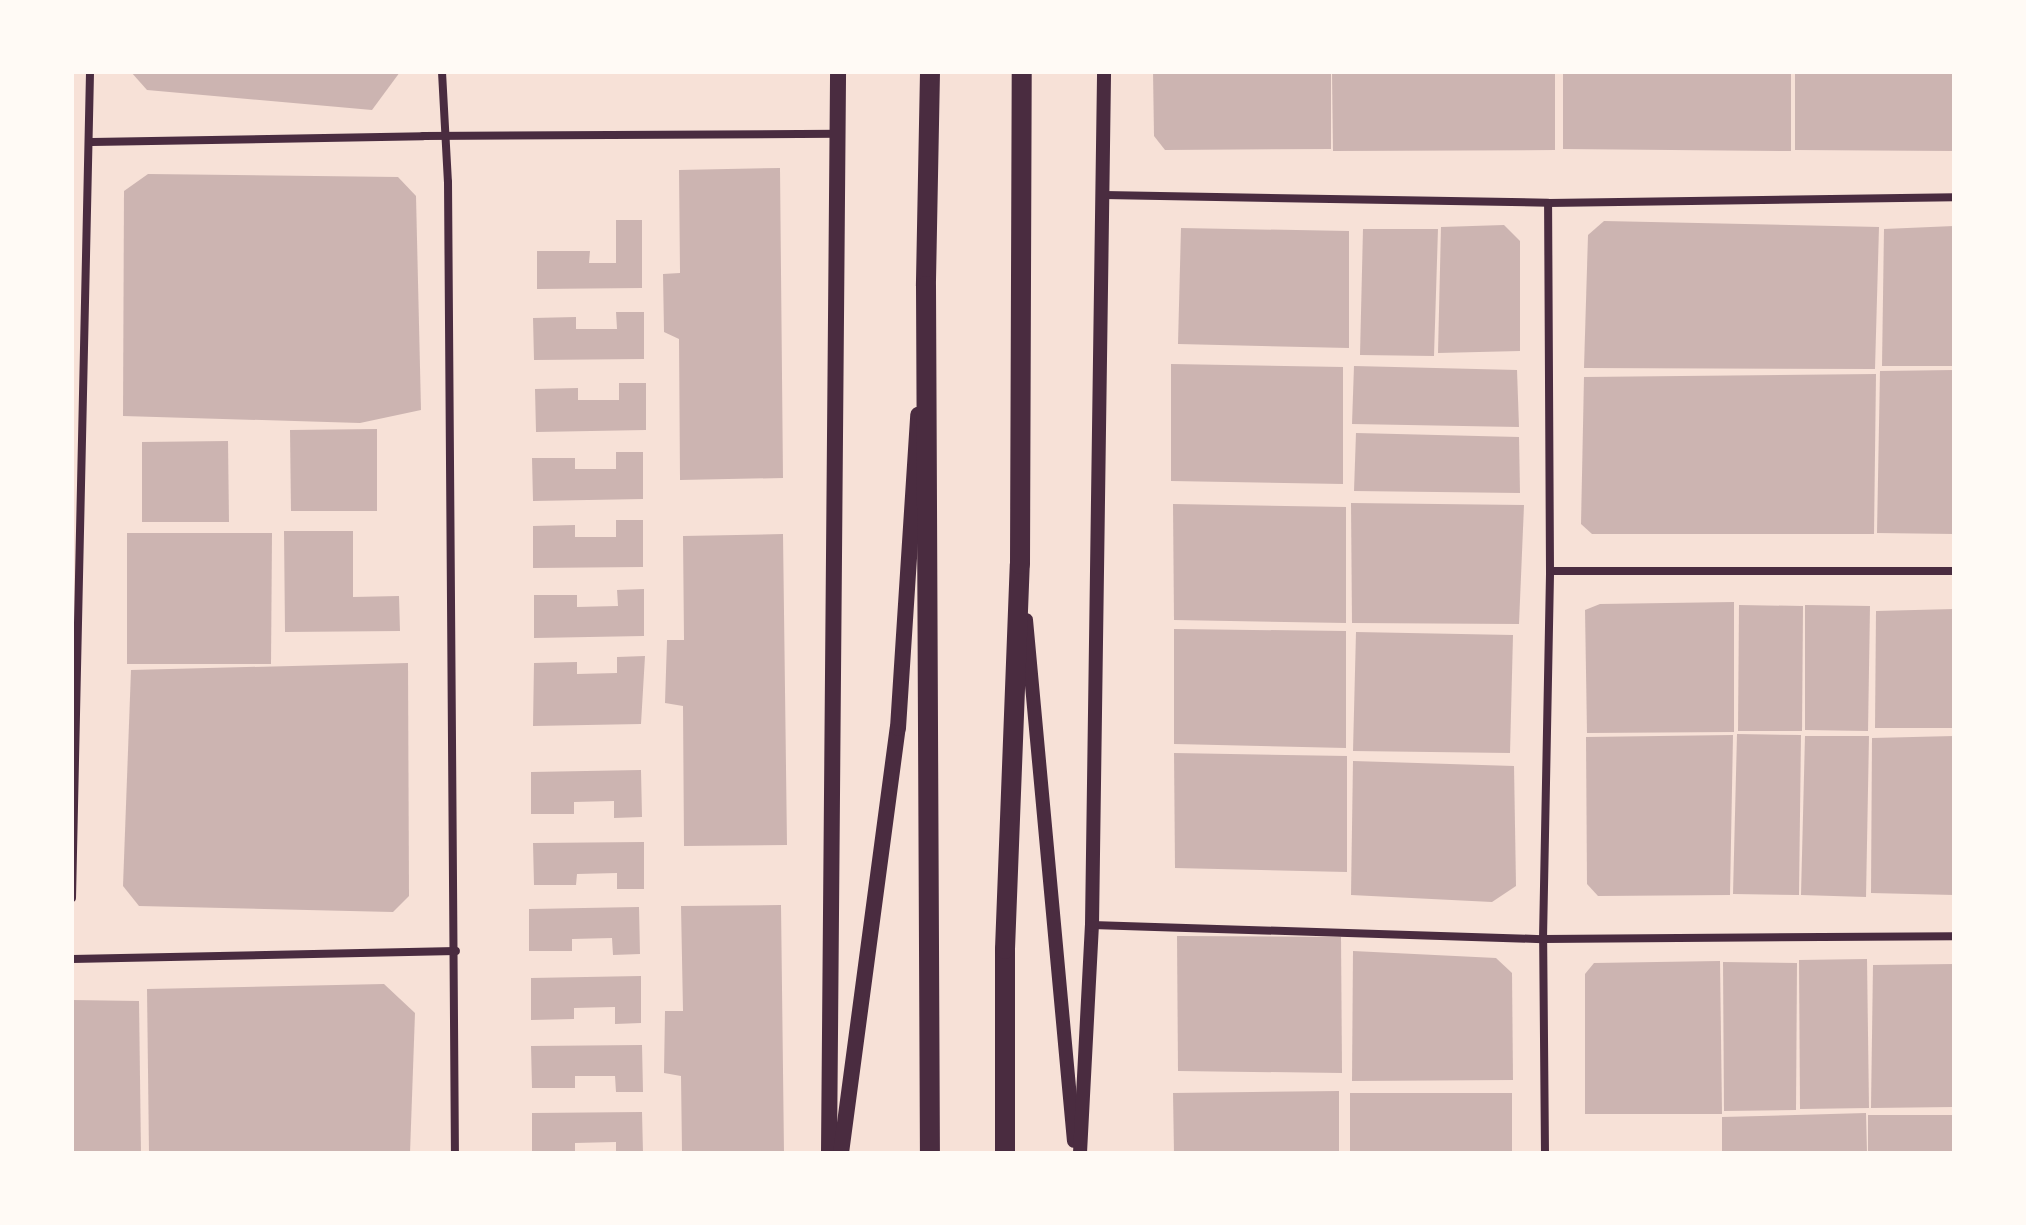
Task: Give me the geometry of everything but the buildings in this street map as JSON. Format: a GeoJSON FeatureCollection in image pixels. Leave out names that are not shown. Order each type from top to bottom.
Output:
{"type":"FeatureCollection","features":[{"type":"Feature","properties":{"kind":"main road"},"geometry":{"type":"LineString","coordinates":[[829,1153],[838,72]]}},
{"type":"Feature","properties":{"kind":"main road"},"geometry":{"type":"LineString","coordinates":[[930,72],[926,286],[930,1153]]}},
{"type":"Feature","properties":{"kind":"main road"},"geometry":{"type":"LineString","coordinates":[[1005,1153],[1005,949],[1020,564],[1022,72]]}},
{"type":"Feature","properties":{"kind":"main road"},"geometry":{"type":"LineString","coordinates":[[841,1153],[898,728],[926,286]]}},
{"type":"Feature","properties":{"kind":"street"},"geometry":{"type":"LineString","coordinates":[[72,898],[92,142],[90,72]]}},
{"type":"Feature","properties":{"kind":"street"},"geometry":{"type":"LineString","coordinates":[[442,72],[447,135],[456,951],[455,1153]]}},
{"type":"Feature","properties":{"kind":"street"},"geometry":{"type":"LineString","coordinates":[[1078,1153],[1092,925],[1104,72]]}},
{"type":"Feature","properties":{"kind":"street"},"geometry":{"type":"LineString","coordinates":[[92,142],[447,135],[837,134]]}},
{"type":"Feature","properties":{"kind":"street"},"geometry":{"type":"LineString","coordinates":[[1104,195],[1548,203],[1954,197]]}},
{"type":"Feature","properties":{"kind":"street"},"geometry":{"type":"LineString","coordinates":[[1545,1153],[1543,939],[1550,571],[1548,203]]}},
{"type":"Feature","properties":{"kind":"street"},"geometry":{"type":"LineString","coordinates":[[1020,564],[1078,1153]]}},
{"type":"Feature","properties":{"kind":"street"},"geometry":{"type":"LineString","coordinates":[[1550,571],[1954,571]]}},
{"type":"Feature","properties":{"kind":"street"},"geometry":{"type":"LineString","coordinates":[[1092,925],[1543,939],[1954,936]]}},
{"type":"Feature","properties":{"kind":"street"},"geometry":{"type":"LineString","coordinates":[[72,959],[456,951]]}}]}
